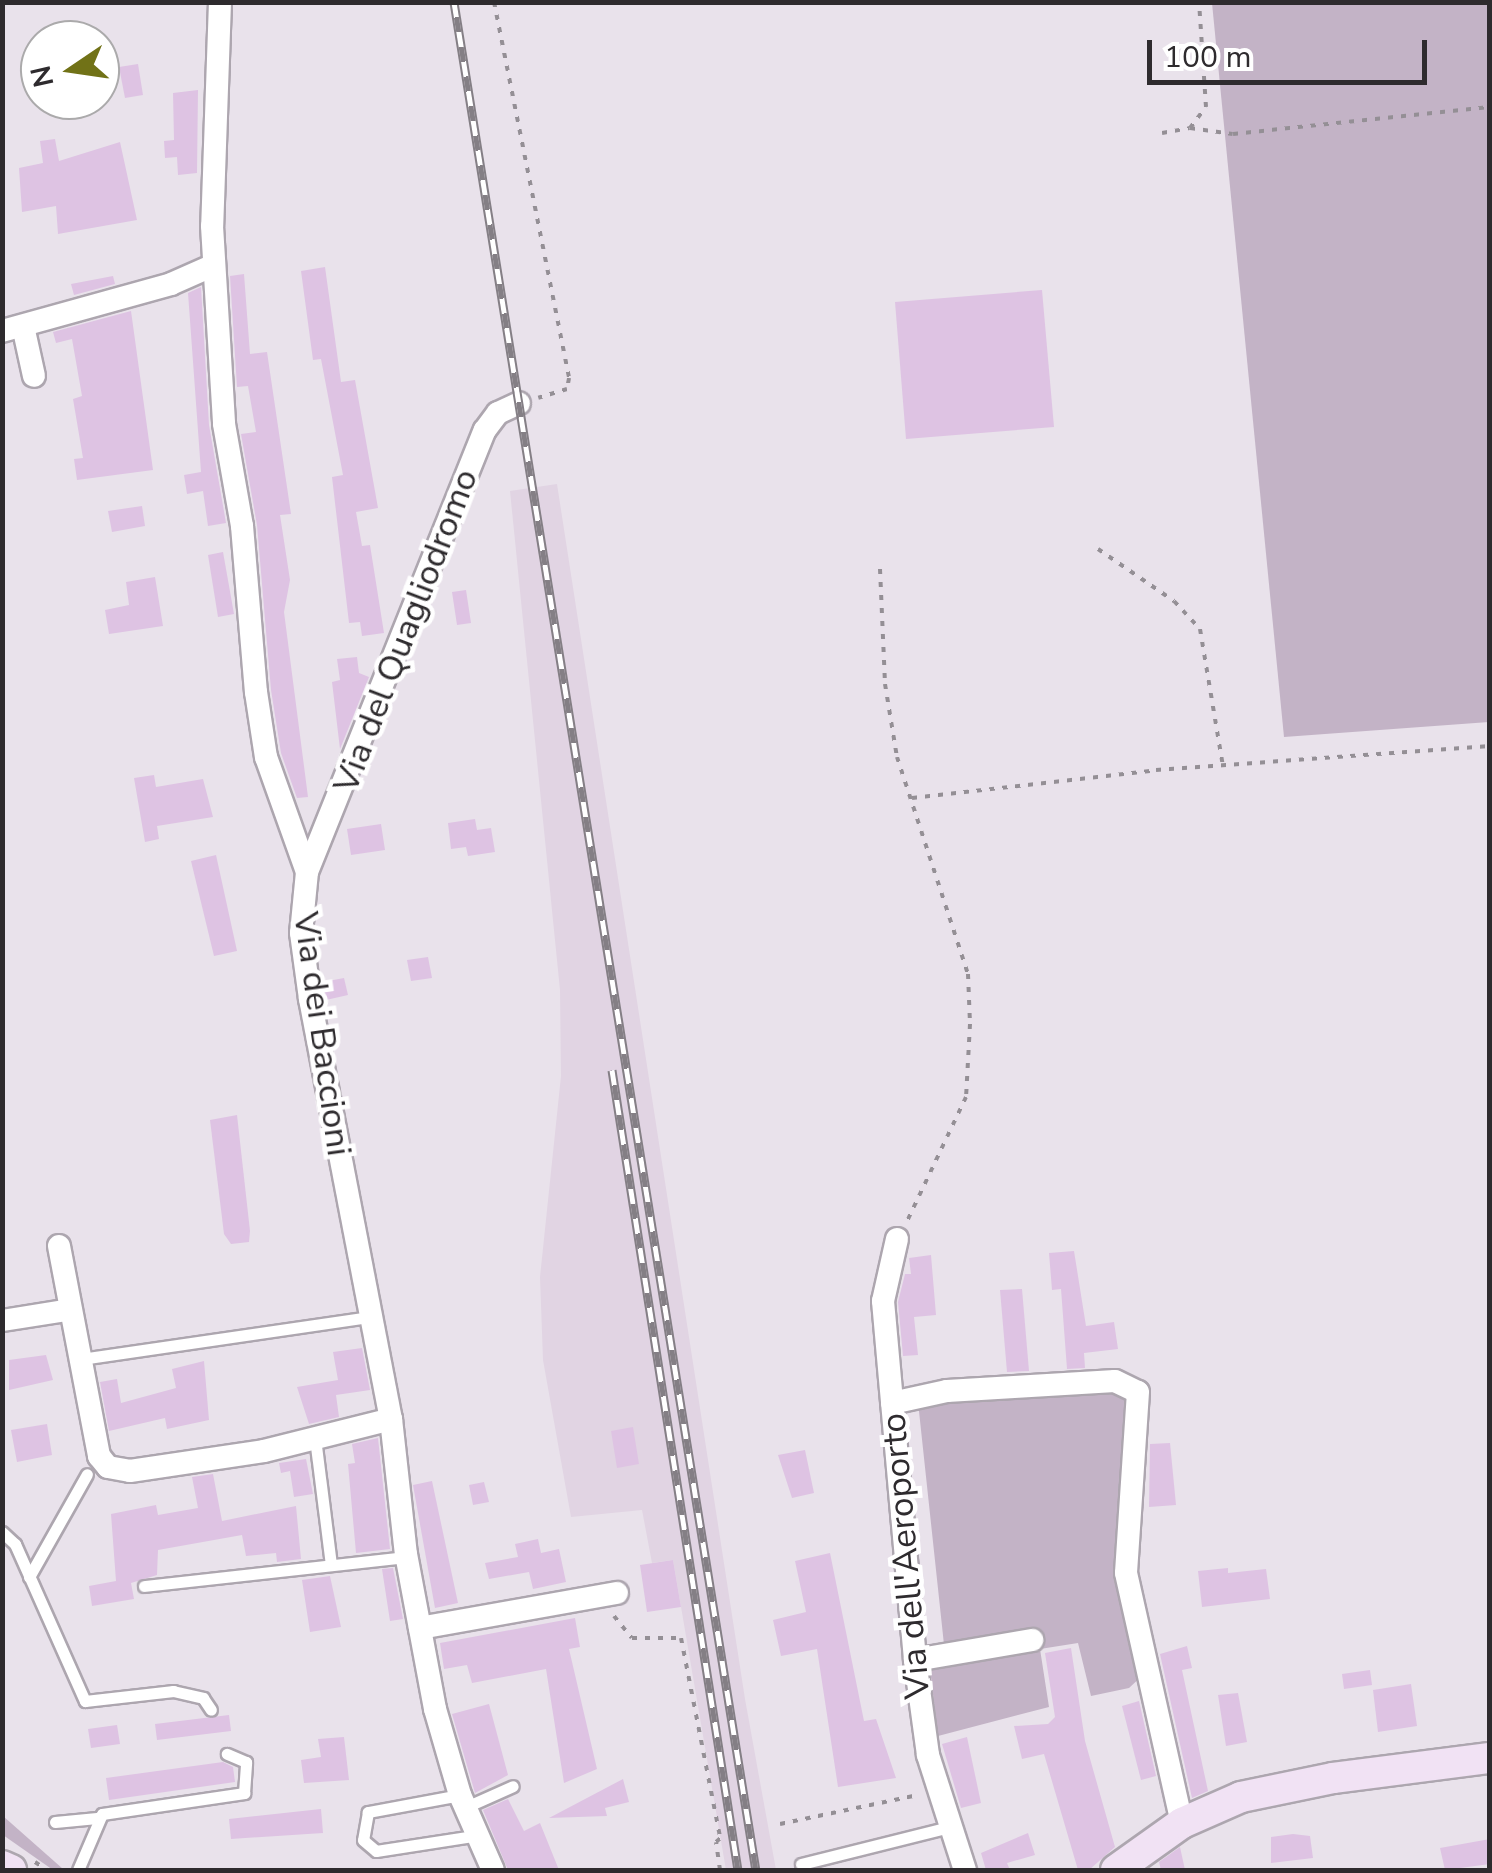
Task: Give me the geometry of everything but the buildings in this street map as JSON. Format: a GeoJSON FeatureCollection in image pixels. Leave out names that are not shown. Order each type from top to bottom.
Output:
{"type":"FeatureCollection","features":[{"type":"Feature","properties":{"kind":"street","name":"Via dei Baccioni"},"geometry":{"type":"LineString","coordinates":[[220,2],[214,265],[224,424],[242,526],[256,692],[271,774],[307,872],[301,934],[310,999],[391,1419],[407,1557],[420,1628],[463,1801],[493,1870]]}},
{"type":"Feature","properties":{"kind":"street"},"geometry":{"type":"LineString","coordinates":[[34,376],[13,329],[214,265]]}},
{"type":"Feature","properties":{"kind":"street","name":"Via del Quagliodromo"},"geometry":{"type":"LineString","coordinates":[[307,872],[485,430],[498,413],[519,403]]}},
{"type":"Feature","properties":{"kind":"street","name":"Via dell'Aeroporto"},"geometry":{"type":"LineString","coordinates":[[897,1239],[883,1301],[914,1660],[938,1791],[965,1870]]}},
{"type":"Feature","properties":{"kind":"street"},"geometry":{"type":"LineString","coordinates":[[60,1246],[99,1456],[108,1467],[130,1472],[264,1451],[391,1419]]}},
{"type":"Feature","properties":{"kind":"street"},"geometry":{"type":"LineString","coordinates":[[892,1404],[947,1392],[1116,1381],[1138,1392],[1126,1573],[1182,1823]]}},
{"type":"Feature","properties":{"kind":"street"},"geometry":{"type":"LineString","coordinates":[[420,1628],[608,1594]]}},
{"type":"Feature","properties":{"kind":"street"},"geometry":{"type":"LineString","coordinates":[[914,1660],[1032,1640]]}},
{"type":"Feature","properties":{"kind":"street"},"geometry":{"type":"LineString","coordinates":[[1116,1870],[1182,1823],[1241,1797],[1296,1785],[1490,1758]]}},
{"type":"Feature","properties":{"kind":"street"},"geometry":{"type":"LineString","coordinates":[[2,1866],[11,1870]]}},
{"type":"Feature","properties":{"kind":"lane"},"geometry":{"type":"LineString","coordinates":[[2,1316],[71,1309]]}},
{"type":"Feature","properties":{"kind":"lane"},"geometry":{"type":"LineString","coordinates":[[2,1325],[71,1309]]}},
{"type":"Feature","properties":{"kind":"lane"},"geometry":{"type":"LineString","coordinates":[[81,1359],[370,1317]]}},
{"type":"Feature","properties":{"kind":"lane"},"geometry":{"type":"LineString","coordinates":[[316,1446],[331,1564]]}},
{"type":"Feature","properties":{"kind":"lane"},"geometry":{"type":"LineString","coordinates":[[29,1577],[87,1474]]}},
{"type":"Feature","properties":{"kind":"lane"},"geometry":{"type":"LineString","coordinates":[[2,1532],[16,1544],[86,1701],[173,1691],[203,1698],[212,1710]]}},
{"type":"Feature","properties":{"kind":"lane"},"geometry":{"type":"LineString","coordinates":[[144,1586],[407,1557]]}},
{"type":"Feature","properties":{"kind":"lane"},"geometry":{"type":"LineString","coordinates":[[54,1822],[244,1793],[246,1762],[227,1754]]}},
{"type":"Feature","properties":{"kind":"lane"},"geometry":{"type":"LineString","coordinates":[[481,1835],[376,1851],[364,1840],[368,1812],[463,1801],[513,1786]]}},
{"type":"Feature","properties":{"kind":"lane"},"geometry":{"type":"LineString","coordinates":[[78,1870],[98,1818]]}},
{"type":"Feature","properties":{"kind":"lane"},"geometry":{"type":"LineString","coordinates":[[800,1864],[949,1827]]}},
{"type":"Feature","properties":{"kind":"path"},"geometry":{"type":"LineString","coordinates":[[494,2],[569,385],[519,403]]}},
{"type":"Feature","properties":{"kind":"path"},"geometry":{"type":"LineString","coordinates":[[1190,128],[1203,115],[1208,97],[1199,2]]}},
{"type":"Feature","properties":{"kind":"path"},"geometry":{"type":"LineString","coordinates":[[1162,133],[1190,128],[1233,134],[1490,107]]}},
{"type":"Feature","properties":{"kind":"path"},"geometry":{"type":"LineString","coordinates":[[1098,548],[1174,601],[1200,629],[1223,766]]}},
{"type":"Feature","properties":{"kind":"path"},"geometry":{"type":"LineString","coordinates":[[880,569],[885,684],[910,798],[968,974],[970,1024],[966,1097],[897,1239]]}},
{"type":"Feature","properties":{"kind":"path"},"geometry":{"type":"LineString","coordinates":[[910,798],[1223,766],[1490,746]]}},
{"type":"Feature","properties":{"kind":"path"},"geometry":{"type":"LineString","coordinates":[[608,1594],[632,1638],[681,1638],[722,1836],[720,1870]]}},
{"type":"Feature","properties":{"kind":"path"},"geometry":{"type":"LineString","coordinates":[[780,1824],[938,1791]]}},
{"type":"Feature","properties":{"kind":"shaded area"},"geometry":{"type":"Polygon","coordinates":[[[1212,3],[1489,3],[1489,722],[1284,737],[1212,3]]]}},
{"type":"Feature","properties":{"kind":"shaded area"},"geometry":{"type":"Polygon","coordinates":[[[557,484],[745,1699],[776,1870],[726,1870],[673,1560],[652,1563],[642,1510],[571,1517],[543,1360],[540,1277],[561,1076],[560,990],[510,491],[557,484]]]}},
{"type":"Feature","properties":{"kind":"shaded area"},"geometry":{"type":"Polygon","coordinates":[[[1117,1388],[1129,1392],[1118,1576],[1144,1674],[1129,1688],[1091,1696],[1078,1643],[1040,1649],[1049,1707],[938,1736],[930,1669],[945,1654],[918,1402],[1117,1388]]]}},
{"type":"Feature","properties":{"kind":"shaded area"},"geometry":{"type":"Polygon","coordinates":[[[3,1816],[64,1870],[53,1870],[3,1835],[3,1816]]]}},
{"type":"Feature","properties":{"kind":"railway"},"geometry":{"type":"LineString","coordinates":[[454,2],[756,1870]]}},
{"type":"Feature","properties":{"kind":"railway"},"geometry":{"type":"LineString","coordinates":[[612,1070],[738,1870]]}}]}
